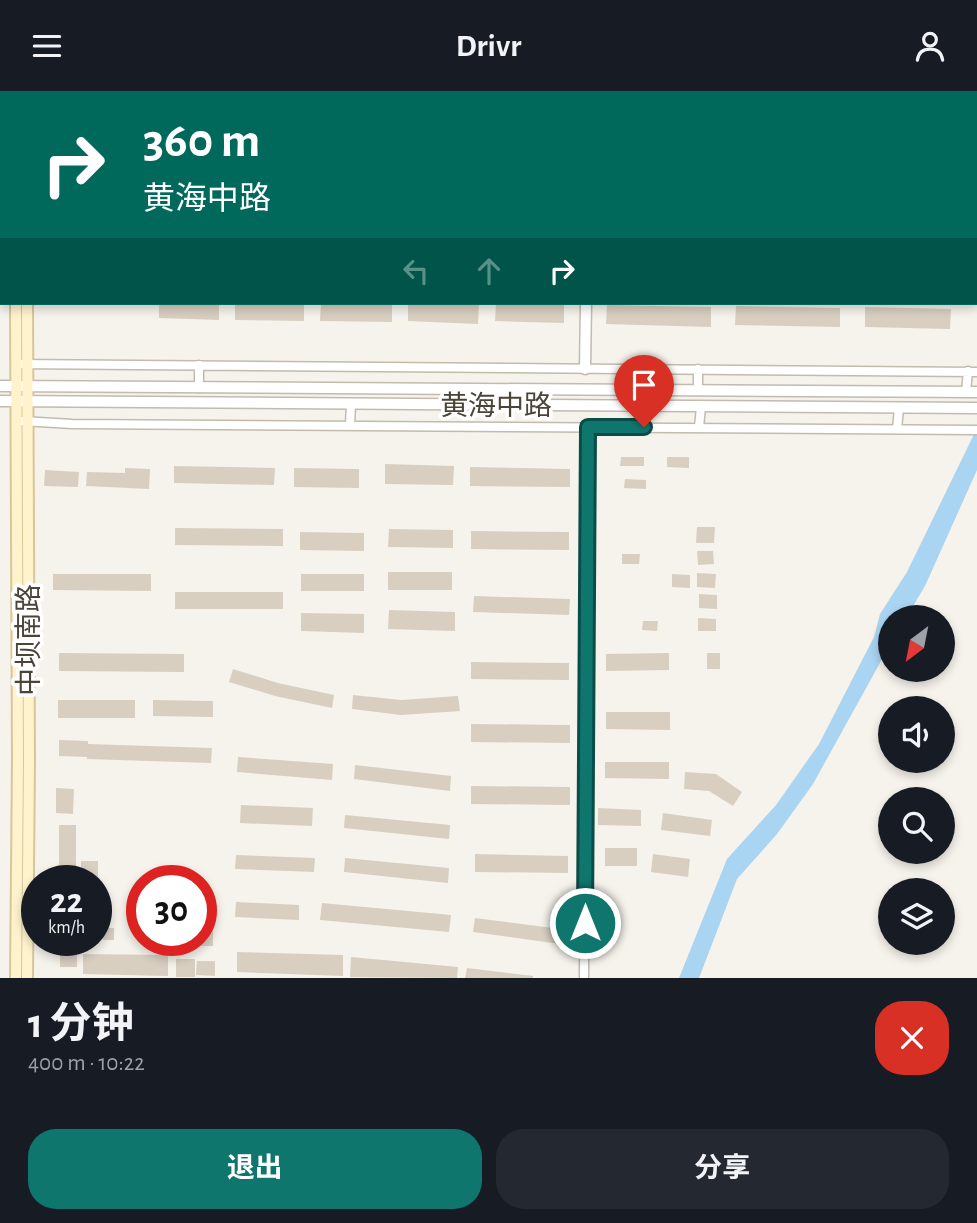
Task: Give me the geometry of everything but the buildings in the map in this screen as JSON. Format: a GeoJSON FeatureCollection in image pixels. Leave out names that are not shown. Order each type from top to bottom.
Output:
{"type":"FeatureCollection","features":[{"type":"Feature","properties":{"kind":"main road","name":"中坝南路"},"geometry":{"type":"LineString","coordinates":[[16,305],[16,363],[21,386]]}},
{"type":"Feature","properties":{"kind":"main road","name":"中坝南路"},"geometry":{"type":"LineString","coordinates":[[16,978],[21,386],[27,305]]}},
{"type":"Feature","properties":{"kind":"main road","name":"中坝南路"},"geometry":{"type":"LineString","coordinates":[[21,421],[29,746],[27,978]]}},
{"type":"Feature","properties":{"kind":"street"},"geometry":{"type":"LineString","coordinates":[[585,369],[586,305]]}},
{"type":"Feature","properties":{"kind":"street","name":"黄海中路"},"geometry":{"type":"LineString","coordinates":[[16,363],[972,371]]}},
{"type":"Feature","properties":{"kind":"street"},"geometry":{"type":"LineString","coordinates":[[199,365],[199,388]]}},
{"type":"Feature","properties":{"kind":"street"},"geometry":{"type":"LineString","coordinates":[[698,369],[698,391]]}},
{"type":"Feature","properties":{"kind":"street"},"geometry":{"type":"LineString","coordinates":[[972,371],[972,392]]}},
{"type":"Feature","properties":{"kind":"street","name":"黄海中路"},"geometry":{"type":"LineString","coordinates":[[0,386],[972,392]]}},
{"type":"Feature","properties":{"kind":"street","name":"黄海中路"},"geometry":{"type":"LineString","coordinates":[[0,401],[974,408]]}},
{"type":"Feature","properties":{"kind":"street"},"geometry":{"type":"LineString","coordinates":[[350,425],[351,404]]}},
{"type":"Feature","properties":{"kind":"street"},"geometry":{"type":"LineString","coordinates":[[699,428],[701,407]]}},
{"type":"Feature","properties":{"kind":"street"},"geometry":{"type":"LineString","coordinates":[[897,429],[899,408]]}},
{"type":"Feature","properties":{"kind":"street","name":"黄海中路"},"geometry":{"type":"LineString","coordinates":[[21,421],[72,424],[977,430]]}},
{"type":"Feature","properties":{"kind":"street"},"geometry":{"type":"LineString","coordinates":[[584,978],[588,427]]}},
{"type":"Feature","properties":{"kind":"water"},"geometry":{"type":"Polygon","coordinates":[[[977,428],[977,470],[925,586],[914,605],[886,605],[907,572],[977,428]]]}},
{"type":"Feature","properties":{"kind":"water"},"geometry":{"type":"Polygon","coordinates":[[[878,622],[878,666],[813,784],[777,834],[737,879],[699,978],[679,978],[727,859],[776,805],[819,744],[874,637],[878,622]]]}},
{"type":"Feature","properties":{"kind":"route"},"geometry":{"type":"LineString","coordinates":[[585,923],[588,427],[644,427]]}}]}
